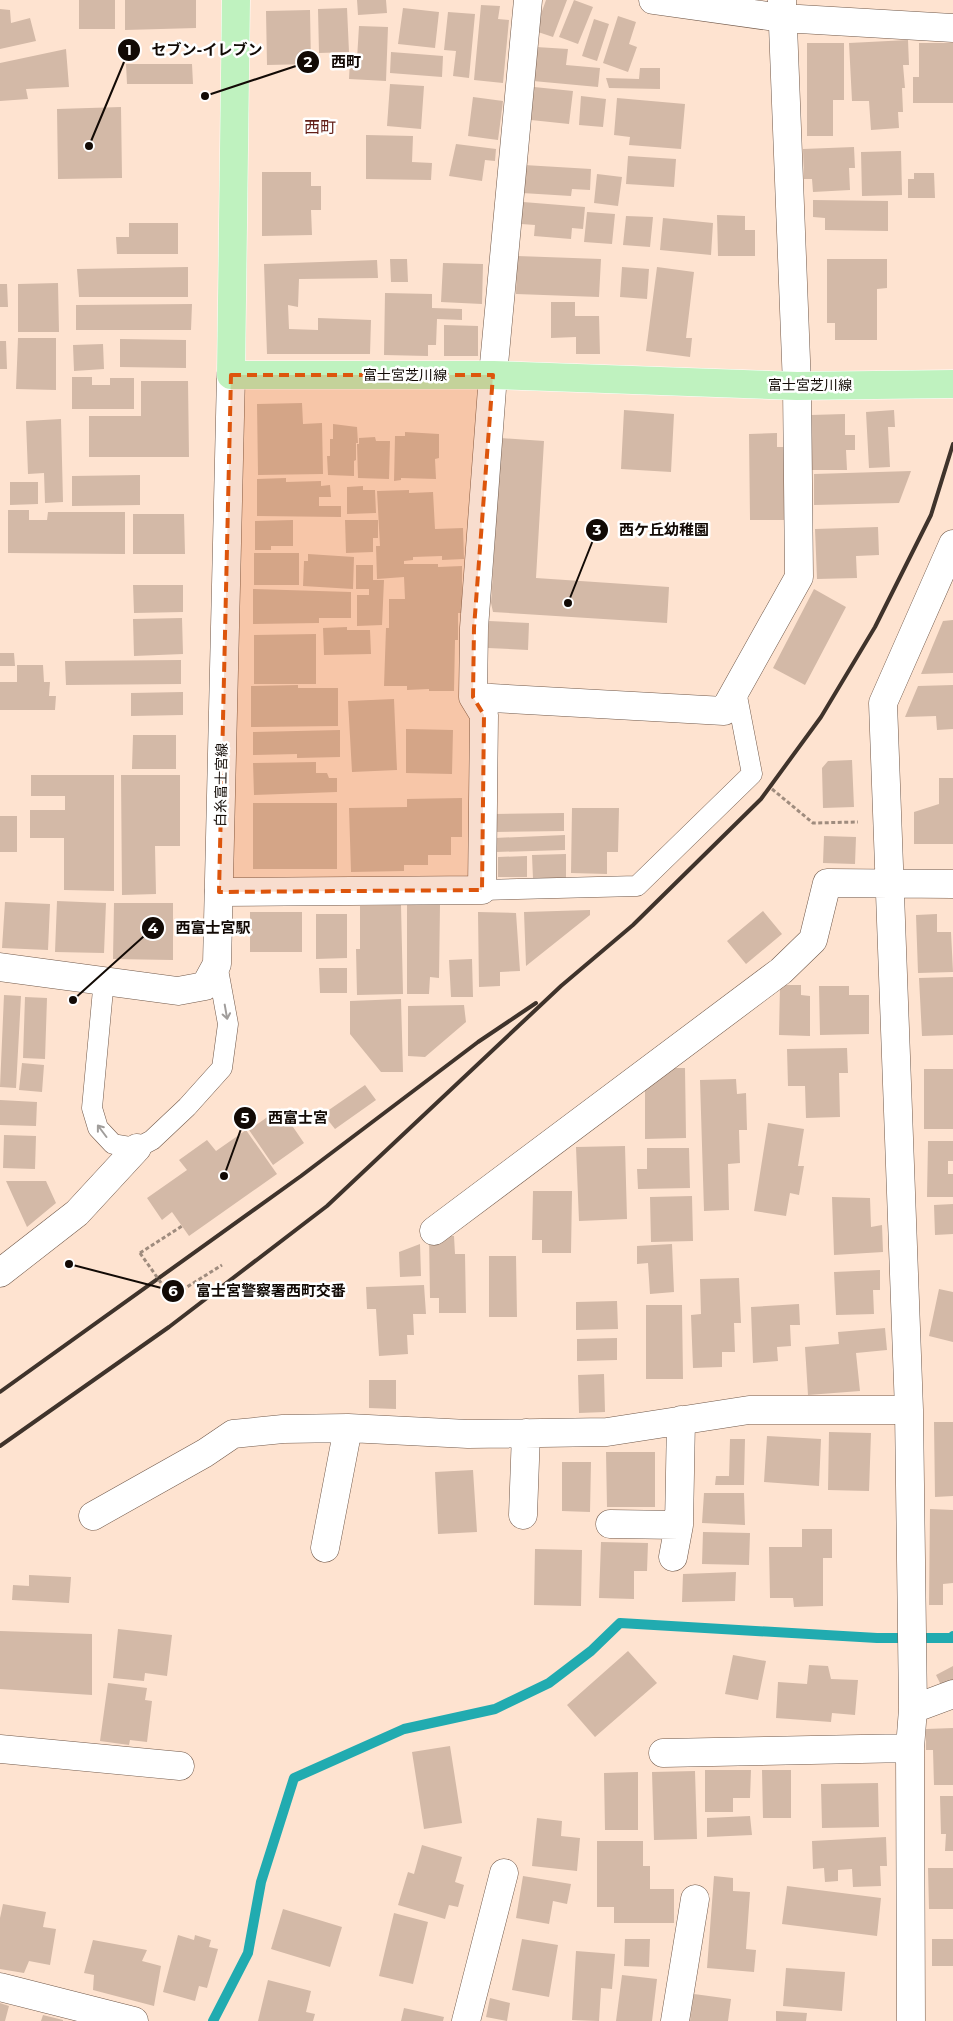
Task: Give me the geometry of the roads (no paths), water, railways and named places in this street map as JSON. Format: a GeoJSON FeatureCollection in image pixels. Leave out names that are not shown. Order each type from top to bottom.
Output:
{"type":"FeatureCollection","features":[{"type":"Feature","properties":{"kind":"main road"},"geometry":{"type":"LineString","coordinates":[[231,375],[236,0]]}},
{"type":"Feature","properties":{"kind":"main road","name":"富士宮芝川線"},"geometry":{"type":"LineString","coordinates":[[231,375],[493,376],[797,386],[953,384]]}},
{"type":"Feature","properties":{"kind":"street"},"geometry":{"type":"LineString","coordinates":[[218,892],[482,890],[484,715],[474,697],[474,628],[493,376],[528,0]]}},
{"type":"Feature","properties":{"kind":"street"},"geometry":{"type":"LineString","coordinates":[[654,0],[782,9],[953,28]]}},
{"type":"Feature","properties":{"kind":"street"},"geometry":{"type":"LineString","coordinates":[[474,697],[724,711],[799,577],[797,386],[782,9]]}},
{"type":"Feature","properties":{"kind":"street","name":"白糸富士宮線"},"geometry":{"type":"LineString","coordinates":[[0,967],[104,979],[178,991],[204,986],[217,964],[231,375]]}},
{"type":"Feature","properties":{"kind":"street"},"geometry":{"type":"LineString","coordinates":[[911,2021],[910,1748],[913,1673],[909,1410],[883,703],[953,544]]}},
{"type":"Feature","properties":{"kind":"street"},"geometry":{"type":"LineString","coordinates":[[434,1231],[781,971],[813,940],[827,883],[953,884]]}},
{"type":"Feature","properties":{"kind":"street"},"geometry":{"type":"LineString","coordinates":[[0,1273],[77,1213],[136,1148]]}},
{"type":"Feature","properties":{"kind":"street"},"geometry":{"type":"LineString","coordinates":[[93,1516],[204,1453],[233,1434],[282,1429],[348,1428],[468,1434],[607,1432],[749,1410],[909,1410]]}},
{"type":"Feature","properties":{"kind":"street"},"geometry":{"type":"LineString","coordinates":[[673,1557],[679,1525],[681,1420]]}},
{"type":"Feature","properties":{"kind":"street"},"geometry":{"type":"LineString","coordinates":[[325,1548],[348,1428]]}},
{"type":"Feature","properties":{"kind":"street"},"geometry":{"type":"LineString","coordinates":[[523,1515],[526,1433]]}},
{"type":"Feature","properties":{"kind":"street"},"geometry":{"type":"LineString","coordinates":[[610,1524],[679,1525]]}},
{"type":"Feature","properties":{"kind":"street"},"geometry":{"type":"LineString","coordinates":[[913,1709],[953,1694]]}},
{"type":"Feature","properties":{"kind":"street"},"geometry":{"type":"LineString","coordinates":[[663,1753],[910,1748]]}},
{"type":"Feature","properties":{"kind":"street"},"geometry":{"type":"LineString","coordinates":[[0,1749],[180,1766]]}},
{"type":"Feature","properties":{"kind":"street"},"geometry":{"type":"LineString","coordinates":[[466,2021],[504,1873]]}},
{"type":"Feature","properties":{"kind":"street"},"geometry":{"type":"LineString","coordinates":[[675,2021],[696,1899]]}},
{"type":"Feature","properties":{"kind":"street"},"geometry":{"type":"LineString","coordinates":[[0,1987],[103,2018],[134,2021]]}},
{"type":"Feature","properties":{"kind":"lane"},"geometry":{"type":"LineString","coordinates":[[482,890],[637,886],[752,774],[736,691]]}},
{"type":"Feature","properties":{"kind":"lane"},"geometry":{"type":"LineString","coordinates":[[104,979],[92,1108],[98,1128],[113,1144],[136,1148],[152,1140],[187,1107],[222,1068],[228,1024],[217,964]]}},
{"type":"Feature","properties":{"kind":"waterway"},"geometry":{"type":"LineString","coordinates":[[213,2021],[248,1953],[261,1882],[294,1778],[404,1729],[495,1709],[549,1683],[591,1651],[620,1623],[877,1638],[952,1638],[953,1636]]}},
{"type":"Feature","properties":{"kind":"railway"},"geometry":{"type":"LineString","coordinates":[[0,1446],[169,1327],[327,1206],[561,986],[633,925],[761,799],[821,717],[875,627],[931,515],[953,444]]}},
{"type":"Feature","properties":{"kind":"railway"},"geometry":{"type":"LineString","coordinates":[[0,1392],[301,1176],[478,1042],[536,1003]]}},
{"type":"Feature","properties":{"kind":"place","name":"西町"},"geometry":{"type":"Point","coordinates":[205,96]}},
{"type":"Feature","properties":{"kind":"place","name":"セブン-イレブン"},"geometry":{"type":"Point","coordinates":[89,146]}},
{"type":"Feature","properties":{"kind":"place","name":"西ケ丘幼稚園"},"geometry":{"type":"Point","coordinates":[568,603]}},
{"type":"Feature","properties":{"kind":"place","name":"西富士宮駅"},"geometry":{"type":"Point","coordinates":[73,1000]}},
{"type":"Feature","properties":{"kind":"place","name":"西富士宮"},"geometry":{"type":"Point","coordinates":[224,1176]}},
{"type":"Feature","properties":{"kind":"place","name":"富士宮警察署西町交番"},"geometry":{"type":"Point","coordinates":[69,1264]}},
{"type":"Feature","properties":{"kind":"district","name":"西町"},"geometry":{"type":"Point","coordinates":[320,127]}}]}
